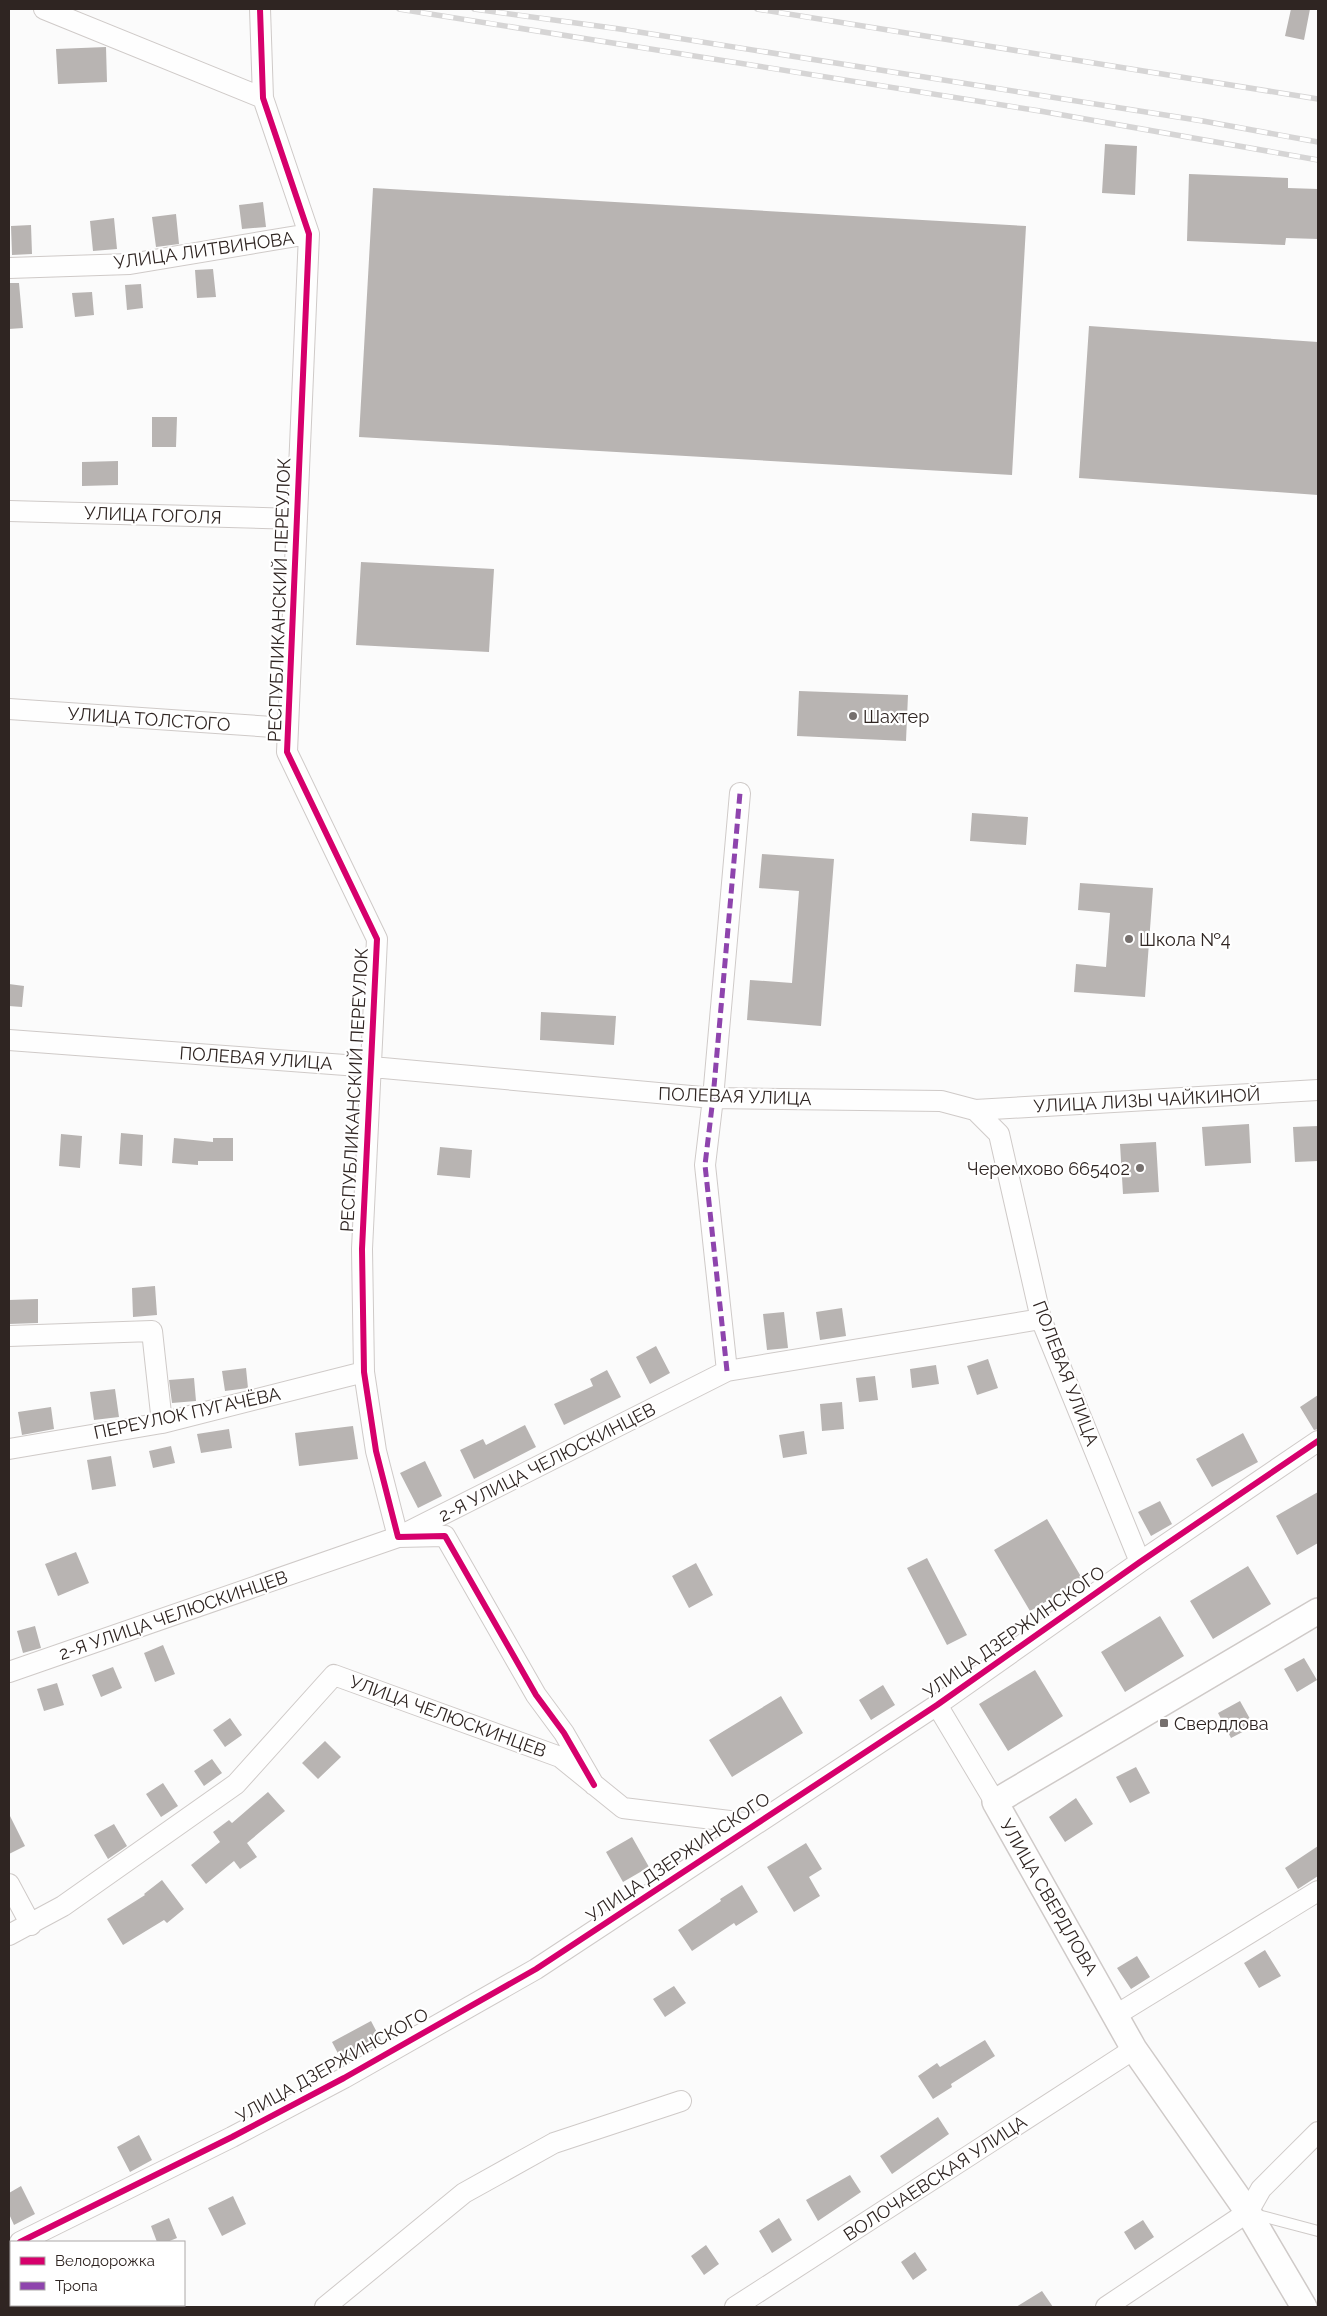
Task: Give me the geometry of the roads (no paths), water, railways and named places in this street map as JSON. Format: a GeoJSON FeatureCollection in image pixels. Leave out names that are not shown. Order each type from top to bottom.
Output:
{"type":"FeatureCollection","features":[{"type":"Feature","properties":{"kind":"street"},"geometry":{"type":"LineString","coordinates":[[44,9],[262,98]]}},
{"type":"Feature","properties":{"kind":"street","name":"РЕСПУБЛИКАНСКИЙ ПЕРЕУЛОК"},"geometry":{"type":"LineString","coordinates":[[260,9],[262,98],[309,234],[287,752],[377,939],[362,1249],[364,1372],[376,1451],[398,1537]]}},
{"type":"Feature","properties":{"kind":"street","name":"УЛИЦА ЛИТВИНОВА"},"geometry":{"type":"LineString","coordinates":[[9,268],[130,264],[309,234]]}},
{"type":"Feature","properties":{"kind":"street","name":"УЛИЦА ГОГОЛЯ"},"geometry":{"type":"LineString","coordinates":[[9,511],[297,519]]}},
{"type":"Feature","properties":{"kind":"street","name":"УЛИЦА ТОЛСТОГО"},"geometry":{"type":"LineString","coordinates":[[9,709],[288,728]]}},
{"type":"Feature","properties":{"kind":"street"},"geometry":{"type":"LineString","coordinates":[[727,1372],[705,1165],[713,1098],[740,793]]}},
{"type":"Feature","properties":{"kind":"street","name":"ПОЛЕВАЯ УЛИЦА"},"geometry":{"type":"LineString","coordinates":[[9,1040],[372,1067],[713,1098],[942,1101],[975,1110],[999,1134],[1040,1319],[1140,1562]]}},
{"type":"Feature","properties":{"kind":"street","name":"УЛИЦА ЛИЗЫ ЧАЙКИНОЙ"},"geometry":{"type":"LineString","coordinates":[[975,1110],[1318,1090]]}},
{"type":"Feature","properties":{"kind":"street","name":"2-Я УЛИЦА ЧЕЛЮСКИНЦЕВ"},"geometry":{"type":"LineString","coordinates":[[9,1672],[398,1537],[727,1372],[1040,1319]]}},
{"type":"Feature","properties":{"kind":"street"},"geometry":{"type":"LineString","coordinates":[[9,1336],[152,1330],[162,1423]]}},
{"type":"Feature","properties":{"kind":"street","name":"ПЕРЕУЛОК ПУГАЧЁВА"},"geometry":{"type":"LineString","coordinates":[[9,1449],[162,1423],[364,1372]]}},
{"type":"Feature","properties":{"kind":"street","name":"УЛИЦА ДЗЕРЖИНСКОГО"},"geometry":{"type":"LineString","coordinates":[[22,2241],[232,2137],[344,2078],[536,1969],[936,1705],[1140,1562],[1318,1441]]}},
{"type":"Feature","properties":{"kind":"street"},"geometry":{"type":"LineString","coordinates":[[398,1537],[446,1536],[536,1695],[564,1733],[594,1784]]}},
{"type":"Feature","properties":{"kind":"street","name":"УЛИЦА СВЕРДЛОВА"},"geometry":{"type":"LineString","coordinates":[[1304,2307],[1248,2212],[1134,2049],[996,1802],[1318,1611]]}},
{"type":"Feature","properties":{"kind":"street","name":"УЛИЦА ЧЕЛЮСКИНЦЕВ"},"geometry":{"type":"LineString","coordinates":[[9,1935],[31,1925],[63,1906],[236,1784],[334,1675],[560,1757],[623,1808],[754,1824]]}},
{"type":"Feature","properties":{"kind":"street"},"geometry":{"type":"LineString","coordinates":[[936,1705],[996,1802]]}},
{"type":"Feature","properties":{"kind":"street"},"geometry":{"type":"LineString","coordinates":[[9,1884],[31,1925]]}},
{"type":"Feature","properties":{"kind":"street"},"geometry":{"type":"LineString","coordinates":[[1116,2015],[1318,1891]]}},
{"type":"Feature","properties":{"kind":"street","name":"ВОЛОЧАЕВСКАЯ УЛИЦА"},"geometry":{"type":"LineString","coordinates":[[735,2307],[1134,2049]]}},
{"type":"Feature","properties":{"kind":"street"},"geometry":{"type":"LineString","coordinates":[[325,2307],[464,2192],[554,2143],[682,2101]]}},
{"type":"Feature","properties":{"kind":"street"},"geometry":{"type":"LineString","coordinates":[[1106,2307],[1248,2212],[1262,2189],[1318,2132]]}},
{"type":"Feature","properties":{"kind":"lane"},"geometry":{"type":"LineString","coordinates":[[1248,2212],[1318,2231]]}},
{"type":"Feature","properties":{"kind":"railway"},"geometry":{"type":"LineString","coordinates":[[399,9],[1040,111],[1318,160]]}},
{"type":"Feature","properties":{"kind":"railway"},"geometry":{"type":"LineString","coordinates":[[474,9],[620,29],[1203,121],[1318,142]]}},
{"type":"Feature","properties":{"kind":"railway"},"geometry":{"type":"LineString","coordinates":[[757,9],[1318,99]]}},
{"type":"Feature","properties":{"kind":"place","name":"Шахтер"},"geometry":{"type":"Point","coordinates":[853,716]}},
{"type":"Feature","properties":{"kind":"place","name":"Школа №4"},"geometry":{"type":"Point","coordinates":[1129,939]}},
{"type":"Feature","properties":{"kind":"place","name":"Черемхово 665402"},"geometry":{"type":"Point","coordinates":[1140,1168]}},
{"type":"Feature","properties":{"kind":"place","name":"Свердлова"},"geometry":{"type":"Point","coordinates":[1164,1723]}}]}
